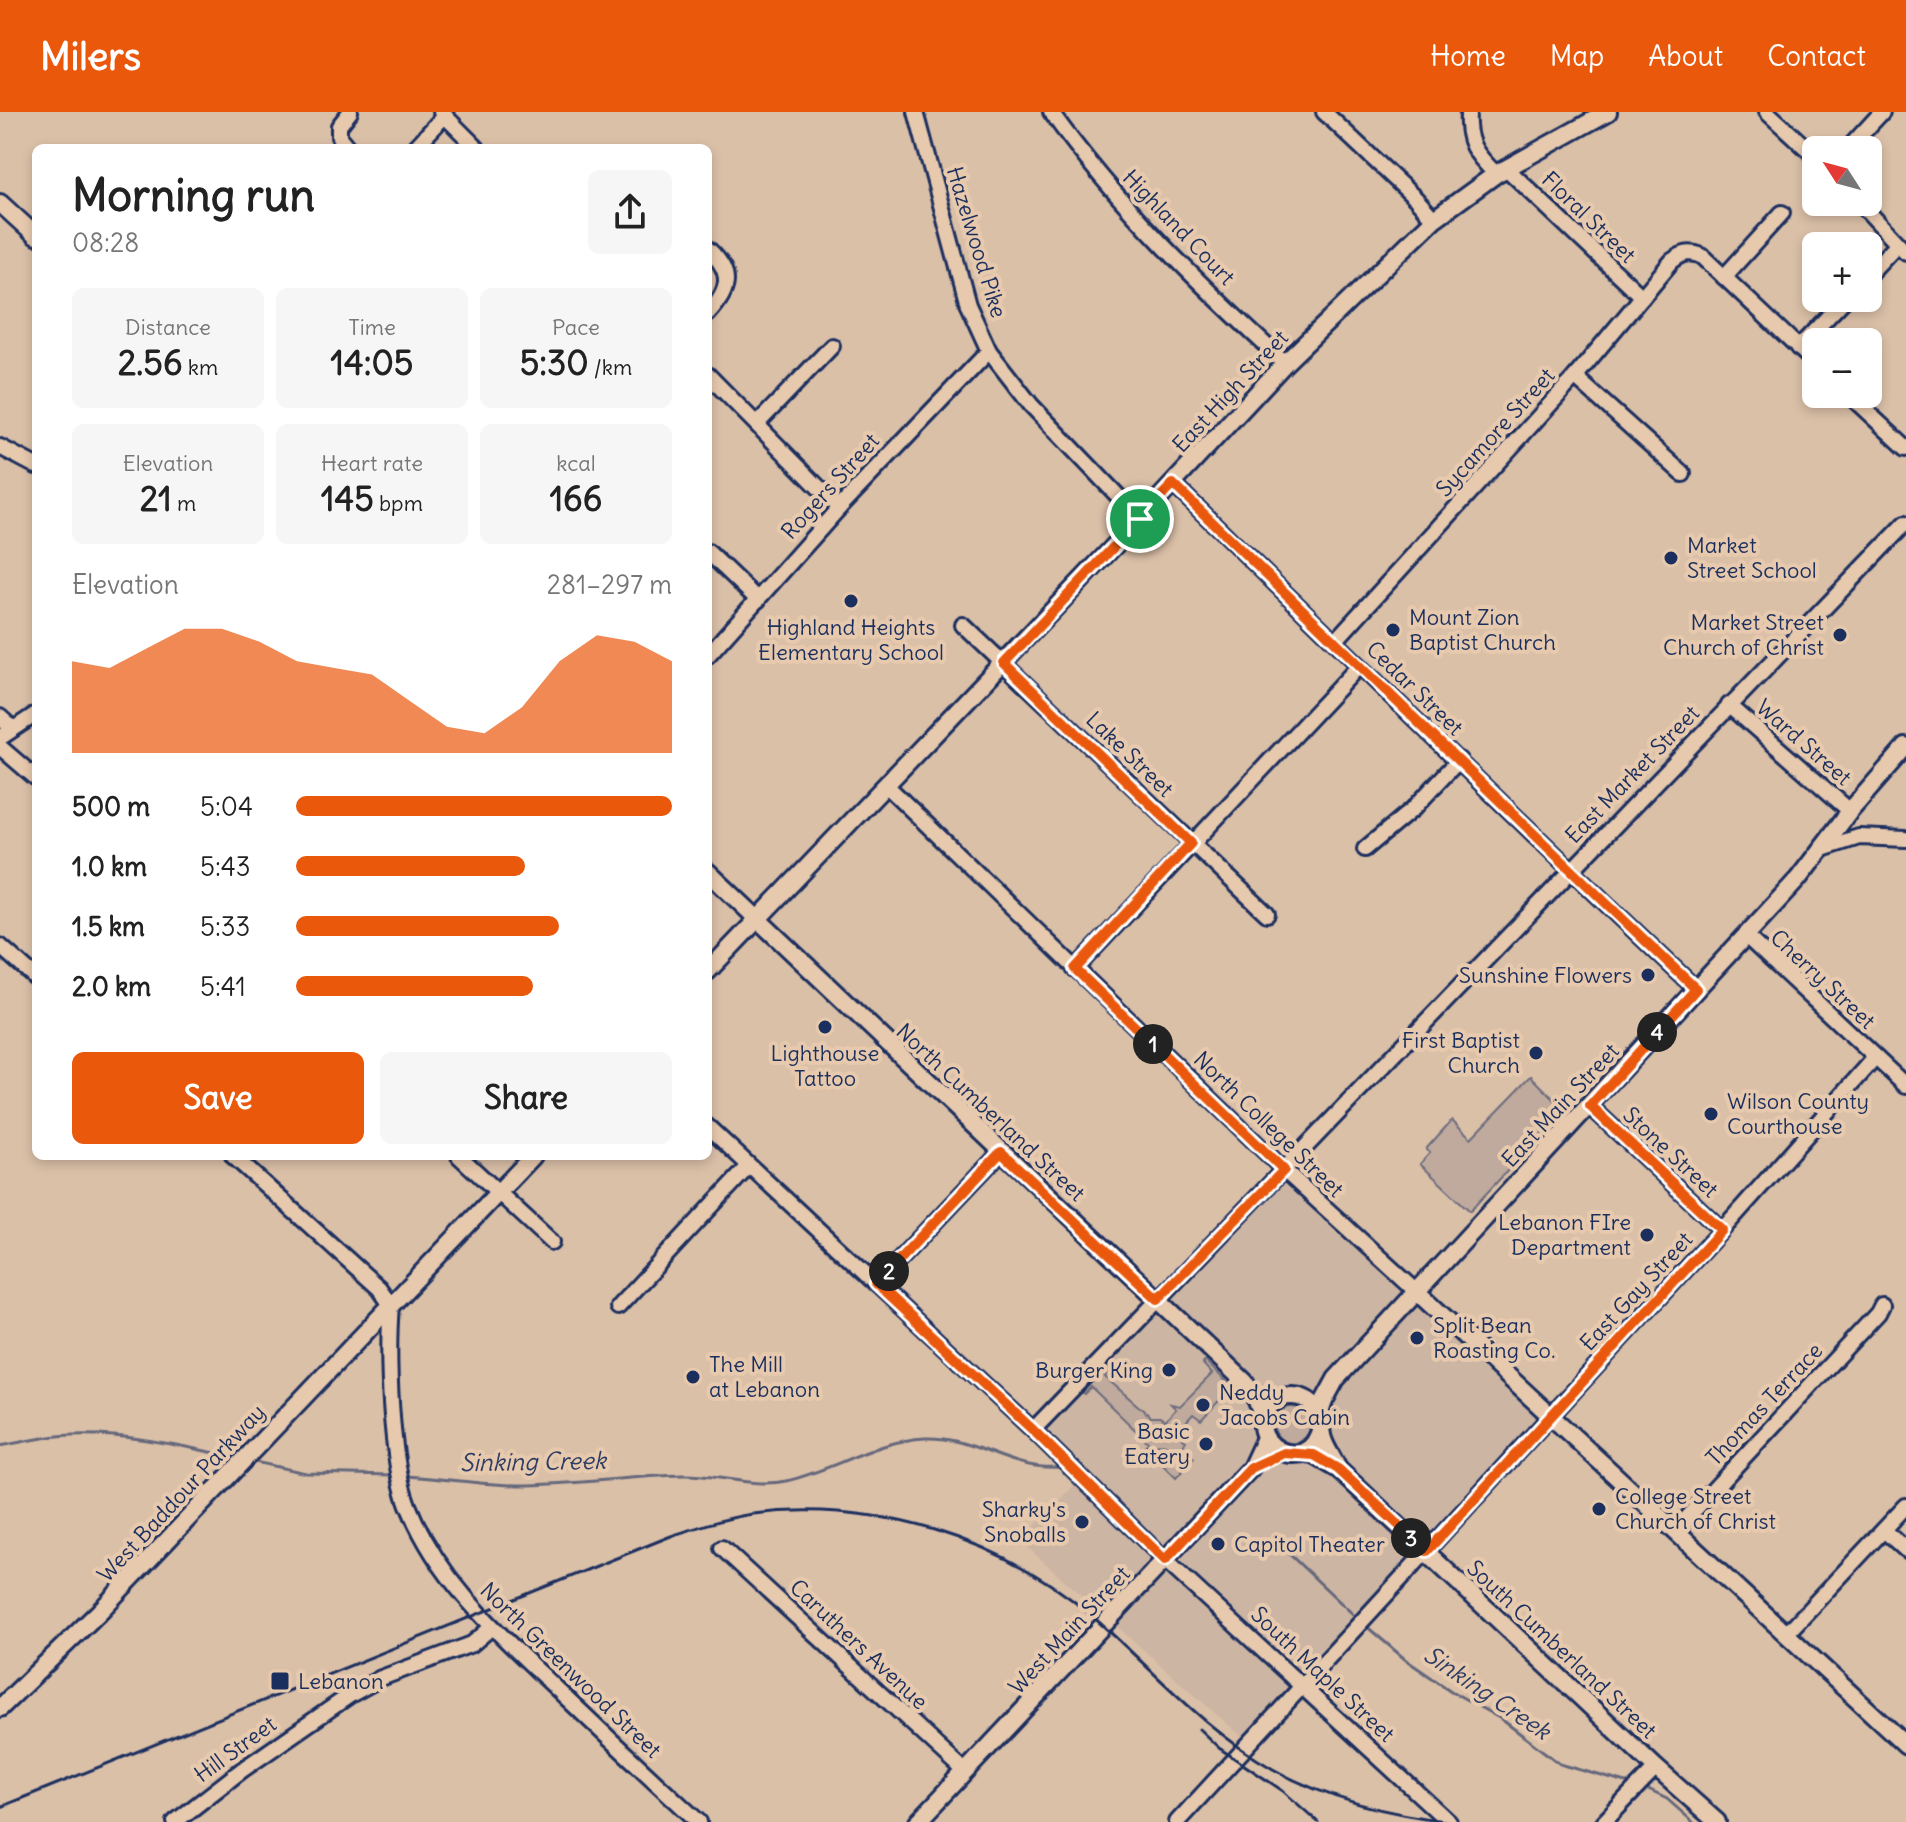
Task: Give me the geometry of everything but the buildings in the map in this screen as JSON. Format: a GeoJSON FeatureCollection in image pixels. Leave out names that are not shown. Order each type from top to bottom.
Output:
{"type":"FeatureCollection","features":[{"type":"Feature","properties":{"kind":"main road","name":"East High Street"},"geometry":{"type":"LineString","coordinates":[[712,967],[1004,663],[1285,363],[1434,219],[1501,171],[1608,112]]}},
{"type":"Feature","properties":{"kind":"main road"},"geometry":{"type":"LineString","coordinates":[[0,203],[32,232]]}},
{"type":"Feature","properties":{"kind":"main road","name":"East Main Street"},"geometry":{"type":"LineString","coordinates":[[1290,1397],[1307,1394],[1336,1379],[1798,879],[1850,811],[1906,747]]}},
{"type":"Feature","properties":{"kind":"main road","name":"North Cumberland Street"},"geometry":{"type":"LineString","coordinates":[[712,876],[1245,1382],[1257,1401],[1263,1419]]}},
{"type":"Feature","properties":{"kind":"main road","name":"West Baddour Parkway"},"geometry":{"type":"LineString","coordinates":[[0,1708],[50,1662],[529,1160]]}},
{"type":"Feature","properties":{"kind":"main road"},"geometry":{"type":"LineString","coordinates":[[1416,1291],[1906,1745]]}},
{"type":"Feature","properties":{"kind":"main road","name":"East Main Street"},"geometry":{"type":"LineString","coordinates":[[1320,1421],[1336,1379]]}},
{"type":"Feature","properties":{"kind":"main road","name":"North Cumberland Street"},"geometry":{"type":"LineString","coordinates":[[1245,1382],[1290,1397]]}},
{"type":"Feature","properties":{"kind":"main road"},"geometry":{"type":"LineString","coordinates":[[1320,1421],[1314,1443],[1292,1453],[1273,1448],[1265,1438],[1263,1419],[1270,1405],[1290,1397],[1308,1401],[1320,1421],[1323,1440],[1338,1469]]}},
{"type":"Feature","properties":{"kind":"main road","name":"West Main Street"},"geometry":{"type":"LineString","coordinates":[[918,1822],[1251,1468],[1265,1438]]}},
{"type":"Feature","properties":{"kind":"main road","name":"South Cumberland Street"},"geometry":{"type":"LineString","coordinates":[[1292,1453],[1314,1455],[1338,1469],[1717,1822]]}},
{"type":"Feature","properties":{"kind":"main road","name":"West Main Street"},"geometry":{"type":"LineString","coordinates":[[1251,1468],[1292,1453]]}},
{"type":"Feature","properties":{"kind":"street"},"geometry":{"type":"LineString","coordinates":[[345,144],[339,137],[339,126],[350,112]]}},
{"type":"Feature","properties":{"kind":"street","name":"Hazelwood Pike"},"geometry":{"type":"LineString","coordinates":[[916,112],[968,305],[989,351],[1031,405],[1140,519]]}},
{"type":"Feature","properties":{"kind":"street","name":"Highland Court"},"geometry":{"type":"LineString","coordinates":[[1051,112],[1084,158],[1180,265],[1285,363]]}},
{"type":"Feature","properties":{"kind":"street"},"geometry":{"type":"LineString","coordinates":[[1324,112],[1434,219]]}},
{"type":"Feature","properties":{"kind":"street","name":"Floral Street"},"geometry":{"type":"LineString","coordinates":[[1468,112],[1467,132],[1478,157],[1501,171],[1642,297]]}},
{"type":"Feature","properties":{"kind":"street"},"geometry":{"type":"LineString","coordinates":[[1767,112],[1802,144]]}},
{"type":"Feature","properties":{"kind":"street"},"geometry":{"type":"LineString","coordinates":[[1860,136],[1882,112]]}},
{"type":"Feature","properties":{"kind":"street"},"geometry":{"type":"LineString","coordinates":[[418,144],[443,114],[473,144]]}},
{"type":"Feature","properties":{"kind":"street"},"geometry":{"type":"LineString","coordinates":[[1782,213],[1724,277],[1802,352]]}},
{"type":"Feature","properties":{"kind":"street"},"geometry":{"type":"LineString","coordinates":[[1872,216],[1902,248],[1882,264]]}},
{"type":"Feature","properties":{"kind":"street","name":"Sycamore Street"},"geometry":{"type":"LineString","coordinates":[[1335,641],[1575,377],[1672,261],[1686,252],[1702,256],[1724,277]]}},
{"type":"Feature","properties":{"kind":"street"},"geometry":{"type":"LineString","coordinates":[[712,253],[722,264],[727,281],[724,293],[712,309]]}},
{"type":"Feature","properties":{"kind":"street"},"geometry":{"type":"LineString","coordinates":[[1798,348],[1833,312]]}},
{"type":"Feature","properties":{"kind":"street"},"geometry":{"type":"LineString","coordinates":[[757,424],[832,346]]}},
{"type":"Feature","properties":{"kind":"street","name":"Rogers Street"},"geometry":{"type":"LineString","coordinates":[[712,651],[839,508],[989,351]]}},
{"type":"Feature","properties":{"kind":"street"},"geometry":{"type":"LineString","coordinates":[[1575,377],[1683,474]]}},
{"type":"Feature","properties":{"kind":"street"},"geometry":{"type":"LineString","coordinates":[[712,379],[839,508]]}},
{"type":"Feature","properties":{"kind":"street"},"geometry":{"type":"LineString","coordinates":[[1863,408],[1906,448]]}},
{"type":"Feature","properties":{"kind":"street"},"geometry":{"type":"LineString","coordinates":[[0,447],[32,464]]}},
{"type":"Feature","properties":{"kind":"street","name":"Cedar Street"},"geometry":{"type":"LineString","coordinates":[[1173,484],[1459,760],[1569,871],[1696,989]]}},
{"type":"Feature","properties":{"kind":"street","name":"East Market Street"},"geometry":{"type":"LineString","coordinates":[[1033,1430],[1906,523]]}},
{"type":"Feature","properties":{"kind":"street"},"geometry":{"type":"LineString","coordinates":[[712,556],[758,600]]}},
{"type":"Feature","properties":{"kind":"street","name":"Lake Street"},"geometry":{"type":"LineString","coordinates":[[963,625],[1267,914]]}},
{"type":"Feature","properties":{"kind":"street"},"geometry":{"type":"LineString","coordinates":[[1075,969],[1359,666]]}},
{"type":"Feature","properties":{"kind":"street","name":"Ward Street"},"geometry":{"type":"LineString","coordinates":[[1729,705],[1850,811]]}},
{"type":"Feature","properties":{"kind":"street"},"geometry":{"type":"LineString","coordinates":[[0,717],[6,733],[32,717]]}},
{"type":"Feature","properties":{"kind":"street"},"geometry":{"type":"LineString","coordinates":[[0,747],[32,775]]}},
{"type":"Feature","properties":{"kind":"street"},"geometry":{"type":"LineString","coordinates":[[1365,849],[1414,808],[1459,760]]}},
{"type":"Feature","properties":{"kind":"street","name":"North College Street"},"geometry":{"type":"LineString","coordinates":[[887,786],[1284,1170],[1416,1291]]}},
{"type":"Feature","properties":{"kind":"street"},"geometry":{"type":"LineString","coordinates":[[1822,849],[1859,837],[1906,839]]}},
{"type":"Feature","properties":{"kind":"street","name":"Cherry Street"},"geometry":{"type":"LineString","coordinates":[[1746,936],[1906,1086]]}},
{"type":"Feature","properties":{"kind":"street"},"geometry":{"type":"LineString","coordinates":[[0,946],[32,974]]}},
{"type":"Feature","properties":{"kind":"street","name":"East Gay Street"},"geometry":{"type":"LineString","coordinates":[[1177,1822],[1722,1230],[1875,1058]]}},
{"type":"Feature","properties":{"kind":"street","name":"Stone Street"},"geometry":{"type":"LineString","coordinates":[[1590,1106],[1722,1230]]}},
{"type":"Feature","properties":{"kind":"street","name":"South Maple Street"},"geometry":{"type":"LineString","coordinates":[[712,1131],[1033,1430],[1165,1560],[1449,1822]]}},
{"type":"Feature","properties":{"kind":"street"},"geometry":{"type":"LineString","coordinates":[[876,1284],[1001,1152]]}},
{"type":"Feature","properties":{"kind":"street"},"geometry":{"type":"LineString","coordinates":[[237,1160],[379,1288],[391,1305]]}},
{"type":"Feature","properties":{"kind":"street"},"geometry":{"type":"LineString","coordinates":[[463,1160],[552,1242]]}},
{"type":"Feature","properties":{"kind":"street"},"geometry":{"type":"LineString","coordinates":[[618,1307],[749,1166]]}},
{"type":"Feature","properties":{"kind":"street","name":"North Greenwood Street"},"geometry":{"type":"LineString","coordinates":[[391,1305],[389,1333],[398,1462],[403,1490],[414,1518],[449,1579],[492,1627],[699,1822]]}},
{"type":"Feature","properties":{"kind":"street","name":"Thomas Terrace"},"geometry":{"type":"LineString","coordinates":[[1675,1531],[1878,1313],[1882,1305]]}},
{"type":"Feature","properties":{"kind":"street"},"geometry":{"type":"LineString","coordinates":[[1787,1633],[1906,1506]]}},
{"type":"Feature","properties":{"kind":"street"},"geometry":{"type":"LineString","coordinates":[[1884,1530],[1906,1550]]}},
{"type":"Feature","properties":{"kind":"street","name":"Caruthers Avenue"},"geometry":{"type":"LineString","coordinates":[[722,1548],[965,1772]]}},
{"type":"Feature","properties":{"kind":"street","name":"Hill Street"},"geometry":{"type":"LineString","coordinates":[[186,1819],[350,1695],[381,1678],[472,1644],[492,1627]]}},
{"type":"Feature","properties":{"kind":"street"},"geometry":{"type":"LineString","coordinates":[[1604,1822],[1656,1768]]}},
{"type":"Feature","properties":{"kind":"shaded area"},"geometry":{"type":"Polygon","coordinates":[[[1531,1076],[1557,1102],[1561,1100],[1567,1107],[1470,1211],[1420,1164],[1430,1153],[1426,1149],[1452,1120],[1471,1138],[1531,1076]]]}},
{"type":"Feature","properties":{"kind":"shaded area"},"geometry":{"type":"Polygon","coordinates":[[[1284,1170],[1551,1415],[1249,1743],[1020,1541],[1081,1478],[1033,1430],[1284,1170]]]}},
{"type":"Feature","properties":{"kind":"shaded area"},"geometry":{"type":"Polygon","coordinates":[[[1205,1361],[1232,1387],[1201,1420],[1193,1414],[1177,1432],[1186,1441],[1181,1447],[1194,1458],[1176,1478],[1150,1452],[1156,1450],[1091,1387],[1084,1394],[1082,1392],[1106,1366],[1110,1369],[1105,1377],[1151,1417],[1160,1417],[1165,1421],[1176,1409],[1171,1404],[1180,1406],[1212,1374],[1203,1364],[1205,1361]]]}},
{"type":"Feature","properties":{"kind":"shaded area"},"geometry":{"type":"Polygon","coordinates":[[[1292,1407],[1305,1412],[1310,1425],[1305,1438],[1292,1443],[1279,1438],[1274,1425],[1279,1412],[1292,1407]]]}},
{"type":"Feature","properties":{"kind":"waterway","name":"Sinking Creek"},"geometry":{"type":"LineString","coordinates":[[0,1446],[55,1436],[115,1436],[239,1458]]}},
{"type":"Feature","properties":{"kind":"waterway","name":"Sinking Creek"},"geometry":{"type":"LineString","coordinates":[[405,1476],[520,1485],[683,1475],[773,1483],[803,1476],[890,1444],[925,1438],[960,1442],[1024,1464],[1060,1467]]}},
{"type":"Feature","properties":{"kind":"waterway","name":"Sinking Creek"},"geometry":{"type":"LineString","coordinates":[[1146,1445],[1164,1445],[1189,1459]]}},
{"type":"Feature","properties":{"kind":"waterway","name":"Sinking Creek"},"geometry":{"type":"LineString","coordinates":[[250,1461],[306,1473],[393,1475]]}},
{"type":"Feature","properties":{"kind":"waterway","name":"Sinking Creek"},"geometry":{"type":"LineString","coordinates":[[1286,1551],[1359,1620]]}},
{"type":"Feature","properties":{"kind":"waterway","name":"Sinking Creek"},"geometry":{"type":"LineString","coordinates":[[1365,1625],[1406,1660],[1451,1691],[1501,1719],[1560,1764],[1633,1785]]}},
{"type":"Feature","properties":{"kind":"waterway","name":"Sinking Creek"},"geometry":{"type":"LineString","coordinates":[[1644,1788],[1667,1799],[1693,1822]]}},
{"type":"Feature","properties":{"kind":"railway"},"geometry":{"type":"LineString","coordinates":[[0,1807],[671,1536],[753,1514],[799,1511],[844,1512],[889,1519],[976,1545],[1056,1588],[1092,1616],[1201,1717],[1273,1769],[1315,1789],[1360,1804],[1452,1822]]}},
{"type":"Feature","properties":{"kind":"railway"},"geometry":{"type":"LineString","coordinates":[[1199,1729],[1219,1748],[1283,1791],[1318,1822]]}},
{"type":"Feature","properties":{"kind":"place","name":"Market Street School"},"geometry":{"type":"Point","coordinates":[1671,558]}},
{"type":"Feature","properties":{"kind":"place","name":"Highland Heights Elementary School"},"geometry":{"type":"Point","coordinates":[851,601]}},
{"type":"Feature","properties":{"kind":"place","name":"Mount Zion Baptist Church"},"geometry":{"type":"Point","coordinates":[1393,630]}},
{"type":"Feature","properties":{"kind":"place","name":"Market Street Church of Christ"},"geometry":{"type":"Point","coordinates":[1840,635]}},
{"type":"Feature","properties":{"kind":"place","name":"Sunshine Flowers"},"geometry":{"type":"Point","coordinates":[1648,975]}},
{"type":"Feature","properties":{"kind":"place","name":"Lighthouse Tattoo"},"geometry":{"type":"Point","coordinates":[825,1027]}},
{"type":"Feature","properties":{"kind":"place","name":"First Baptist Church"},"geometry":{"type":"Point","coordinates":[1536,1053]}},
{"type":"Feature","properties":{"kind":"place","name":"Wilson County Courthouse"},"geometry":{"type":"Point","coordinates":[1711,1114]}},
{"type":"Feature","properties":{"kind":"place","name":"Lebanon FIre Department"},"geometry":{"type":"Point","coordinates":[1647,1235]}},
{"type":"Feature","properties":{"kind":"place","name":"Split Bean Roasting Co."},"geometry":{"type":"Point","coordinates":[1417,1338]}},
{"type":"Feature","properties":{"kind":"place","name":"Burger King"},"geometry":{"type":"Point","coordinates":[1169,1370]}},
{"type":"Feature","properties":{"kind":"place","name":"The Mill at Lebanon"},"geometry":{"type":"Point","coordinates":[693,1377]}},
{"type":"Feature","properties":{"kind":"place","name":"Neddy Jacobs Cabin"},"geometry":{"type":"Point","coordinates":[1203,1405]}},
{"type":"Feature","properties":{"kind":"place","name":"Basic Eatery"},"geometry":{"type":"Point","coordinates":[1206,1444]}},
{"type":"Feature","properties":{"kind":"place","name":"College Street Church of Christ"},"geometry":{"type":"Point","coordinates":[1599,1509]}},
{"type":"Feature","properties":{"kind":"place","name":"Sharky's Snoballs"},"geometry":{"type":"Point","coordinates":[1082,1522]}},
{"type":"Feature","properties":{"kind":"place","name":"Capitol Theater"},"geometry":{"type":"Point","coordinates":[1218,1544]}},
{"type":"Feature","properties":{"kind":"place","name":"Lebanon"},"geometry":{"type":"Point","coordinates":[280,1681]}},
{"type":"Feature","properties":{"kind":"route"},"geometry":{"type":"LineString","coordinates":[[1173,484],[1459,760],[1569,871],[1696,989],[1590,1106],[1722,1230],[1427,1551],[1324,1459],[1314,1455],[1284,1453],[1251,1468],[1165,1560],[1033,1430],[876,1284],[1001,1152],[1158,1299],[1284,1170],[1075,969],[1191,843],[1004,663],[1140,519],[1173,484]]}}]}
